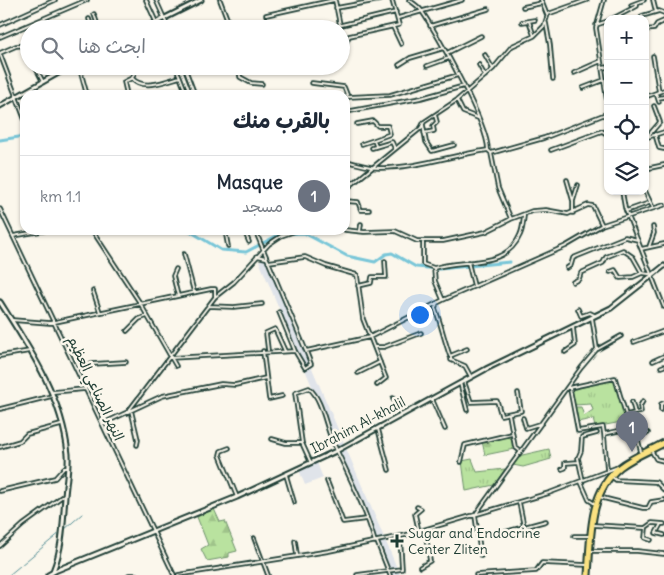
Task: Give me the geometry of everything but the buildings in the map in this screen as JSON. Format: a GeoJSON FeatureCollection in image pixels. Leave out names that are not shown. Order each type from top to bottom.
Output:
{"type":"FeatureCollection","features":[{"type":"Feature","properties":{"kind":"highway"},"geometry":{"type":"LineString","coordinates":[[588,575],[593,524],[598,497],[612,474],[621,466],[664,443]]}},
{"type":"Feature","properties":{"kind":"street"},"geometry":{"type":"LineString","coordinates":[[0,24],[55,0]]}},
{"type":"Feature","properties":{"kind":"street"},"geometry":{"type":"LineString","coordinates":[[40,20],[86,0]]}},
{"type":"Feature","properties":{"kind":"street"},"geometry":{"type":"LineString","coordinates":[[146,0],[154,20]]}},
{"type":"Feature","properties":{"kind":"street"},"geometry":{"type":"LineString","coordinates":[[156,0],[164,18]]}},
{"type":"Feature","properties":{"kind":"street"},"geometry":{"type":"LineString","coordinates":[[160,20],[201,0]]}},
{"type":"Feature","properties":{"kind":"street"},"geometry":{"type":"LineString","coordinates":[[220,0],[227,20]]}},
{"type":"Feature","properties":{"kind":"street"},"geometry":{"type":"LineString","coordinates":[[266,15],[334,0],[339,20]]}},
{"type":"Feature","properties":{"kind":"street"},"geometry":{"type":"LineString","coordinates":[[336,8],[380,0]]}},
{"type":"Feature","properties":{"kind":"street"},"geometry":{"type":"LineString","coordinates":[[350,36],[399,25],[392,0]]}},
{"type":"Feature","properties":{"kind":"street"},"geometry":{"type":"LineString","coordinates":[[409,0],[421,11],[447,53],[464,86],[478,118],[488,150],[491,153],[498,188],[511,219]]}},
{"type":"Feature","properties":{"kind":"street"},"geometry":{"type":"LineString","coordinates":[[398,18],[462,0]]}},
{"type":"Feature","properties":{"kind":"street"},"geometry":{"type":"LineString","coordinates":[[548,15],[588,0]]}},
{"type":"Feature","properties":{"kind":"street"},"geometry":{"type":"LineString","coordinates":[[583,88],[604,80],[596,25],[604,0]]}},
{"type":"Feature","properties":{"kind":"street"},"geometry":{"type":"LineString","coordinates":[[631,5],[644,0]]}},
{"type":"Feature","properties":{"kind":"street"},"geometry":{"type":"LineString","coordinates":[[653,0],[656,12]]}},
{"type":"Feature","properties":{"kind":"street"},"geometry":{"type":"LineString","coordinates":[[523,8],[542,2],[548,15],[546,23],[553,79]]}},
{"type":"Feature","properties":{"kind":"street"},"geometry":{"type":"LineString","coordinates":[[621,15],[633,10],[637,3]]}},
{"type":"Feature","properties":{"kind":"street"},"geometry":{"type":"LineString","coordinates":[[430,26],[488,10]]}},
{"type":"Feature","properties":{"kind":"street"},"geometry":{"type":"LineString","coordinates":[[350,23],[396,12]]}},
{"type":"Feature","properties":{"kind":"street"},"geometry":{"type":"LineString","coordinates":[[646,15],[656,12],[664,13]]}},
{"type":"Feature","properties":{"kind":"street"},"geometry":{"type":"LineString","coordinates":[[94,14],[96,20]]}},
{"type":"Feature","properties":{"kind":"street"},"geometry":{"type":"LineString","coordinates":[[522,22],[535,20]]}},
{"type":"Feature","properties":{"kind":"street"},"geometry":{"type":"LineString","coordinates":[[529,22],[534,36]]}},
{"type":"Feature","properties":{"kind":"street"},"geometry":{"type":"LineString","coordinates":[[596,25],[604,22]]}},
{"type":"Feature","properties":{"kind":"street"},"geometry":{"type":"LineString","coordinates":[[649,29],[664,22]]}},
{"type":"Feature","properties":{"kind":"street"},"geometry":{"type":"LineString","coordinates":[[350,186],[423,125],[424,122],[457,100],[485,76],[512,46],[534,36],[546,23]]}},
{"type":"Feature","properties":{"kind":"street"},"geometry":{"type":"LineString","coordinates":[[393,27],[401,44]]}},
{"type":"Feature","properties":{"kind":"street"},"geometry":{"type":"LineString","coordinates":[[0,37],[20,28]]}},
{"type":"Feature","properties":{"kind":"street"},"geometry":{"type":"LineString","coordinates":[[447,53],[481,36]]}},
{"type":"Feature","properties":{"kind":"street"},"geometry":{"type":"LineString","coordinates":[[20,46],[0,54],[20,107]]}},
{"type":"Feature","properties":{"kind":"street"},"geometry":{"type":"LineString","coordinates":[[399,65],[410,58],[444,48]]}},
{"type":"Feature","properties":{"kind":"street"},"geometry":{"type":"LineString","coordinates":[[486,55],[493,69]]}},
{"type":"Feature","properties":{"kind":"street"},"geometry":{"type":"LineString","coordinates":[[653,56],[658,100],[664,97]]}},
{"type":"Feature","properties":{"kind":"street"},"geometry":{"type":"LineString","coordinates":[[427,66],[449,58]]}},
{"type":"Feature","properties":{"kind":"street"},"geometry":{"type":"LineString","coordinates":[[574,73],[601,61]]}},
{"type":"Feature","properties":{"kind":"street"},"geometry":{"type":"LineString","coordinates":[[478,65],[485,76]]}},
{"type":"Feature","properties":{"kind":"street"},"geometry":{"type":"LineString","coordinates":[[40,75],[43,82]]}},
{"type":"Feature","properties":{"kind":"street"},"geometry":{"type":"LineString","coordinates":[[29,90],[55,75]]}},
{"type":"Feature","properties":{"kind":"street"},"geometry":{"type":"LineString","coordinates":[[81,75],[86,90]]}},
{"type":"Feature","properties":{"kind":"street"},"geometry":{"type":"LineString","coordinates":[[125,90],[124,81],[132,78],[134,75]]}},
{"type":"Feature","properties":{"kind":"street"},"geometry":{"type":"LineString","coordinates":[[188,75],[194,90]]}},
{"type":"Feature","properties":{"kind":"street"},"geometry":{"type":"LineString","coordinates":[[240,75],[240,77],[251,83],[262,84]]}},
{"type":"Feature","properties":{"kind":"street"},"geometry":{"type":"LineString","coordinates":[[350,97],[384,96],[458,75]]}},
{"type":"Feature","properties":{"kind":"street"},"geometry":{"type":"LineString","coordinates":[[132,78],[137,83],[146,84],[180,77],[185,90]]}},
{"type":"Feature","properties":{"kind":"street"},"geometry":{"type":"LineString","coordinates":[[312,83],[344,87],[345,90]]}},
{"type":"Feature","properties":{"kind":"street"},"geometry":{"type":"LineString","coordinates":[[350,111],[420,98],[464,86]]}},
{"type":"Feature","properties":{"kind":"street"},"geometry":{"type":"LineString","coordinates":[[649,95],[664,90]]}},
{"type":"Feature","properties":{"kind":"street"},"geometry":{"type":"LineString","coordinates":[[0,106],[20,95]]}},
{"type":"Feature","properties":{"kind":"street"},"geometry":{"type":"LineString","coordinates":[[457,100],[463,112],[478,118]]}},
{"type":"Feature","properties":{"kind":"street"},"geometry":{"type":"LineString","coordinates":[[649,135],[660,122],[654,106]]}},
{"type":"Feature","properties":{"kind":"street"},"geometry":{"type":"LineString","coordinates":[[424,133],[434,131],[434,126],[438,122],[435,114]]}},
{"type":"Feature","properties":{"kind":"street"},"geometry":{"type":"LineString","coordinates":[[491,153],[544,138],[604,114]]}},
{"type":"Feature","properties":{"kind":"street"},"geometry":{"type":"LineString","coordinates":[[358,124],[373,121],[378,126],[388,126],[390,134],[362,144]]}},
{"type":"Feature","properties":{"kind":"street"},"geometry":{"type":"LineString","coordinates":[[423,125],[426,142],[432,151],[454,145]]}},
{"type":"Feature","properties":{"kind":"street"},"geometry":{"type":"LineString","coordinates":[[551,150],[604,132]]}},
{"type":"Feature","properties":{"kind":"street"},"geometry":{"type":"LineString","coordinates":[[649,136],[664,132]]}},
{"type":"Feature","properties":{"kind":"street"},"geometry":{"type":"LineString","coordinates":[[655,134],[659,148],[664,149]]}},
{"type":"Feature","properties":{"kind":"street"},"geometry":{"type":"LineString","coordinates":[[374,140],[376,146]]}},
{"type":"Feature","properties":{"kind":"street"},"geometry":{"type":"LineString","coordinates":[[372,148],[392,142],[395,149]]}},
{"type":"Feature","properties":{"kind":"street"},"geometry":{"type":"LineString","coordinates":[[350,162],[372,166],[411,165],[488,150]]}},
{"type":"Feature","properties":{"kind":"street"},"geometry":{"type":"LineString","coordinates":[[649,168],[664,165]]}},
{"type":"Feature","properties":{"kind":"street"},"geometry":{"type":"LineString","coordinates":[[567,180],[573,201],[573,213]]}},
{"type":"Feature","properties":{"kind":"street"},"geometry":{"type":"LineString","coordinates":[[350,181],[354,183]]}},
{"type":"Feature","properties":{"kind":"street"},"geometry":{"type":"LineString","coordinates":[[573,201],[578,185]]}},
{"type":"Feature","properties":{"kind":"street"},"geometry":{"type":"LineString","coordinates":[[623,195],[626,211],[664,305]]}},
{"type":"Feature","properties":{"kind":"street"},"geometry":{"type":"LineString","coordinates":[[646,195],[653,208]]}},
{"type":"Feature","properties":{"kind":"street"},"geometry":{"type":"LineString","coordinates":[[350,201],[358,202],[360,210],[369,210]]}},
{"type":"Feature","properties":{"kind":"street"},"geometry":{"type":"LineString","coordinates":[[626,211],[649,203]]}},
{"type":"Feature","properties":{"kind":"street"},"geometry":{"type":"LineString","coordinates":[[350,230],[395,231],[408,238],[422,242],[452,240],[476,235],[511,219],[540,210],[563,215],[591,205],[602,226]]}},
{"type":"Feature","properties":{"kind":"street"},"geometry":{"type":"LineString","coordinates":[[306,351],[370,337],[443,300],[520,267],[602,226],[664,205]]}},
{"type":"Feature","properties":{"kind":"street","name":"النهر الصناعي العظيم"},"geometry":{"type":"LineString","coordinates":[[0,209],[176,575]]}},
{"type":"Feature","properties":{"kind":"street"},"geometry":{"type":"LineString","coordinates":[[422,242],[424,264],[434,268],[494,259],[511,249],[521,233],[524,216]]}},
{"type":"Feature","properties":{"kind":"street"},"geometry":{"type":"LineString","coordinates":[[360,231],[361,224]]}},
{"type":"Feature","properties":{"kind":"street"},"geometry":{"type":"LineString","coordinates":[[650,247],[654,235],[653,227]]}},
{"type":"Feature","properties":{"kind":"street"},"geometry":{"type":"LineString","coordinates":[[13,236],[20,235]]}},
{"type":"Feature","properties":{"kind":"street"},"geometry":{"type":"LineString","coordinates":[[95,235],[140,303],[176,366]]}},
{"type":"Feature","properties":{"kind":"street"},"geometry":{"type":"LineString","coordinates":[[226,235],[228,246]]}},
{"type":"Feature","properties":{"kind":"street"},"geometry":{"type":"LineString","coordinates":[[246,235],[249,242]]}},
{"type":"Feature","properties":{"kind":"street"},"geometry":{"type":"LineString","coordinates":[[257,235],[311,364],[305,368],[279,312]]}},
{"type":"Feature","properties":{"kind":"street"},"geometry":{"type":"LineString","coordinates":[[127,413],[215,296],[234,282],[264,249],[278,238],[286,235]]}},
{"type":"Feature","properties":{"kind":"street"},"geometry":{"type":"LineString","coordinates":[[567,268],[571,265],[573,258],[603,244],[626,236],[638,240]]}},
{"type":"Feature","properties":{"kind":"street"},"geometry":{"type":"LineString","coordinates":[[641,249],[664,244]]}},
{"type":"Feature","properties":{"kind":"street"},"geometry":{"type":"LineString","coordinates":[[573,282],[579,279],[581,273],[603,263],[606,256],[623,250],[633,257],[642,273],[651,276]]}},
{"type":"Feature","properties":{"kind":"street"},"geometry":{"type":"LineString","coordinates":[[184,254],[194,292]]}},
{"type":"Feature","properties":{"kind":"street"},"geometry":{"type":"LineString","coordinates":[[256,256],[266,258]]}},
{"type":"Feature","properties":{"kind":"street"},"geometry":{"type":"LineString","coordinates":[[268,262],[304,257],[357,275],[363,320],[386,378],[377,386]]}},
{"type":"Feature","properties":{"kind":"street"},"geometry":{"type":"LineString","coordinates":[[358,286],[371,283],[372,277],[386,276],[385,261]]}},
{"type":"Feature","properties":{"kind":"street"},"geometry":{"type":"LineString","coordinates":[[468,262],[474,286]]}},
{"type":"Feature","properties":{"kind":"street","name":"Ibrahim Al-khalil"},"geometry":{"type":"LineString","coordinates":[[48,575],[53,571],[237,498],[338,450],[471,377],[618,304],[664,266]]}},
{"type":"Feature","properties":{"kind":"street"},"geometry":{"type":"LineString","coordinates":[[434,268],[435,281],[443,300]]}},
{"type":"Feature","properties":{"kind":"street"},"geometry":{"type":"LineString","coordinates":[[176,269],[173,276],[178,296]]}},
{"type":"Feature","properties":{"kind":"street"},"geometry":{"type":"LineString","coordinates":[[610,272],[615,270],[620,278],[633,278],[642,273]]}},
{"type":"Feature","properties":{"kind":"street"},"geometry":{"type":"LineString","coordinates":[[12,320],[54,322],[214,288],[215,296]]}},
{"type":"Feature","properties":{"kind":"street"},"geometry":{"type":"LineString","coordinates":[[93,291],[100,312]]}},
{"type":"Feature","properties":{"kind":"street"},"geometry":{"type":"LineString","coordinates":[[0,302],[31,351],[53,394],[67,448],[68,468],[60,546],[53,571]]}},
{"type":"Feature","properties":{"kind":"street"},"geometry":{"type":"LineString","coordinates":[[437,303],[435,308],[452,360],[456,364],[465,366],[471,377]]}},
{"type":"Feature","properties":{"kind":"street"},"geometry":{"type":"LineString","coordinates":[[208,306],[234,307],[262,304]]}},
{"type":"Feature","properties":{"kind":"street"},"geometry":{"type":"LineString","coordinates":[[578,309],[581,316],[590,313],[596,315]]}},
{"type":"Feature","properties":{"kind":"street"},"geometry":{"type":"LineString","coordinates":[[127,332],[148,316]]}},
{"type":"Feature","properties":{"kind":"street"},"geometry":{"type":"LineString","coordinates":[[592,318],[598,349]]}},
{"type":"Feature","properties":{"kind":"street"},"geometry":{"type":"LineString","coordinates":[[566,352],[575,345],[573,327]]}},
{"type":"Feature","properties":{"kind":"street"},"geometry":{"type":"LineString","coordinates":[[268,351],[266,333],[275,329],[285,351]]}},
{"type":"Feature","properties":{"kind":"street"},"geometry":{"type":"LineString","coordinates":[[634,342],[664,331]]}},
{"type":"Feature","properties":{"kind":"street"},"geometry":{"type":"LineString","coordinates":[[374,347],[384,347],[421,333]]}},
{"type":"Feature","properties":{"kind":"street"},"geometry":{"type":"LineString","coordinates":[[481,556],[475,515],[520,451],[598,349],[621,336]]}},
{"type":"Feature","properties":{"kind":"street"},"geometry":{"type":"LineString","coordinates":[[452,356],[467,349]]}},
{"type":"Feature","properties":{"kind":"street"},"geometry":{"type":"LineString","coordinates":[[170,358],[226,356],[263,351],[295,350]]}},
{"type":"Feature","properties":{"kind":"street"},"geometry":{"type":"LineString","coordinates":[[0,356],[31,351]]}},
{"type":"Feature","properties":{"kind":"street"},"geometry":{"type":"LineString","coordinates":[[263,351],[269,399],[282,396]]}},
{"type":"Feature","properties":{"kind":"street"},"geometry":{"type":"LineString","coordinates":[[653,361],[664,356]]}},
{"type":"Feature","properties":{"kind":"street"},"geometry":{"type":"LineString","coordinates":[[77,369],[92,364],[126,362]]}},
{"type":"Feature","properties":{"kind":"street"},"geometry":{"type":"LineString","coordinates":[[358,373],[380,362]]}},
{"type":"Feature","properties":{"kind":"street"},"geometry":{"type":"LineString","coordinates":[[102,424],[162,396],[218,384],[235,385],[266,378]]}},
{"type":"Feature","properties":{"kind":"street"},"geometry":{"type":"LineString","coordinates":[[568,388],[615,378],[625,413],[641,412],[640,406],[643,401]]}},
{"type":"Feature","properties":{"kind":"street"},"geometry":{"type":"LineString","coordinates":[[464,381],[472,403],[497,401],[500,415],[509,414],[521,409],[518,393]]}},
{"type":"Feature","properties":{"kind":"street"},"geometry":{"type":"LineString","coordinates":[[460,383],[467,410]]}},
{"type":"Feature","properties":{"kind":"street"},"geometry":{"type":"LineString","coordinates":[[311,463],[302,444],[295,393],[310,388],[390,575]]}},
{"type":"Feature","properties":{"kind":"street"},"geometry":{"type":"LineString","coordinates":[[568,388],[578,431],[602,427],[607,470]]}},
{"type":"Feature","properties":{"kind":"street"},"geometry":{"type":"LineString","coordinates":[[0,409],[53,394],[86,389]]}},
{"type":"Feature","properties":{"kind":"street"},"geometry":{"type":"LineString","coordinates":[[393,398],[401,416]]}},
{"type":"Feature","properties":{"kind":"street"},"geometry":{"type":"LineString","coordinates":[[432,399],[445,429]]}},
{"type":"Feature","properties":{"kind":"street"},"geometry":{"type":"LineString","coordinates":[[632,402],[635,413]]}},
{"type":"Feature","properties":{"kind":"street"},"geometry":{"type":"LineString","coordinates":[[661,410],[661,404],[664,403]]}},
{"type":"Feature","properties":{"kind":"street"},"geometry":{"type":"LineString","coordinates":[[131,410],[138,440],[137,446]]}},
{"type":"Feature","properties":{"kind":"street"},"geometry":{"type":"LineString","coordinates":[[509,414],[515,447],[520,451]]}},
{"type":"Feature","properties":{"kind":"street"},"geometry":{"type":"LineString","coordinates":[[523,418],[526,428],[542,423]]}},
{"type":"Feature","properties":{"kind":"street"},"geometry":{"type":"LineString","coordinates":[[0,447],[20,441],[27,434],[61,425]]}},
{"type":"Feature","properties":{"kind":"street"},"geometry":{"type":"LineString","coordinates":[[378,429],[389,470]]}},
{"type":"Feature","properties":{"kind":"street"},"geometry":{"type":"LineString","coordinates":[[604,434],[622,430]]}},
{"type":"Feature","properties":{"kind":"street"},"geometry":{"type":"LineString","coordinates":[[642,454],[636,432],[638,430],[648,433]]}},
{"type":"Feature","properties":{"kind":"street"},"geometry":{"type":"LineString","coordinates":[[461,462],[466,445],[512,434]]}},
{"type":"Feature","properties":{"kind":"street"},"geometry":{"type":"LineString","coordinates":[[596,434],[582,437],[578,462],[589,500],[596,504]]}},
{"type":"Feature","properties":{"kind":"street"},"geometry":{"type":"LineString","coordinates":[[272,439],[286,443],[302,444]]}},
{"type":"Feature","properties":{"kind":"street"},"geometry":{"type":"LineString","coordinates":[[229,448],[221,451],[220,455],[237,498]]}},
{"type":"Feature","properties":{"kind":"street"},"geometry":{"type":"LineString","coordinates":[[651,450],[656,460],[664,461]]}},
{"type":"Feature","properties":{"kind":"street"},"geometry":{"type":"LineString","coordinates":[[562,469],[565,468],[565,463],[578,462]]}},
{"type":"Feature","properties":{"kind":"street"},"geometry":{"type":"LineString","coordinates":[[176,575],[376,542],[419,532],[519,502],[621,466]]}},
{"type":"Feature","properties":{"kind":"street"},"geometry":{"type":"LineString","coordinates":[[0,491],[55,478],[64,468],[68,468]]}},
{"type":"Feature","properties":{"kind":"street"},"geometry":{"type":"LineString","coordinates":[[612,474],[616,480],[657,482],[664,490]]}},
{"type":"Feature","properties":{"kind":"street"},"geometry":{"type":"LineString","coordinates":[[286,475],[294,502]]}},
{"type":"Feature","properties":{"kind":"street"},"geometry":{"type":"LineString","coordinates":[[327,481],[343,522],[367,519]]}},
{"type":"Feature","properties":{"kind":"street"},"geometry":{"type":"LineString","coordinates":[[0,546],[23,525],[65,494]]}},
{"type":"Feature","properties":{"kind":"street"},"geometry":{"type":"LineString","coordinates":[[598,497],[643,508],[648,508],[651,502],[664,500]]}},
{"type":"Feature","properties":{"kind":"street"},"geometry":{"type":"LineString","coordinates":[[519,502],[524,528]]}},
{"type":"Feature","properties":{"kind":"street"},"geometry":{"type":"LineString","coordinates":[[417,507],[421,509],[416,514],[419,532]]}},
{"type":"Feature","properties":{"kind":"street"},"geometry":{"type":"LineString","coordinates":[[505,532],[546,522]]}},
{"type":"Feature","properties":{"kind":"street"},"geometry":{"type":"LineString","coordinates":[[593,524],[646,528],[652,523],[662,524],[656,533],[664,535]]}},
{"type":"Feature","properties":{"kind":"street"},"geometry":{"type":"LineString","coordinates":[[646,528],[645,538],[651,540]]}},
{"type":"Feature","properties":{"kind":"street"},"geometry":{"type":"LineString","coordinates":[[420,567],[430,561],[425,530]]}},
{"type":"Feature","properties":{"kind":"street"},"geometry":{"type":"LineString","coordinates":[[357,575],[403,568],[400,536]]}},
{"type":"Feature","properties":{"kind":"street"},"geometry":{"type":"LineString","coordinates":[[574,536],[592,536]]}},
{"type":"Feature","properties":{"kind":"street"},"geometry":{"type":"LineString","coordinates":[[254,538],[268,575]]}},
{"type":"Feature","properties":{"kind":"street"},"geometry":{"type":"LineString","coordinates":[[294,541],[297,555]]}},
{"type":"Feature","properties":{"kind":"street"},"geometry":{"type":"LineString","coordinates":[[590,551],[637,551],[664,554]]}},
{"type":"Feature","properties":{"kind":"street"},"geometry":{"type":"LineString","coordinates":[[476,575],[536,571],[542,564],[589,565]]}},
{"type":"Feature","properties":{"kind":"street"},"geometry":{"type":"LineString","coordinates":[[129,575],[136,575]]}},
{"type":"Feature","properties":{"kind":"shaded area"},"geometry":{"type":"Polygon","coordinates":[[[264,258],[400,575],[392,575],[259,261],[264,258]]]}},
{"type":"Feature","properties":{"kind":"shaded area"},"geometry":{"type":"Polygon","coordinates":[[[317,463],[323,478],[305,485],[299,470],[317,463]]]}},
{"type":"Feature","properties":{"kind":"green space"},"geometry":{"type":"Polygon","coordinates":[[[616,379],[627,421],[595,427],[593,419],[577,422],[575,407],[581,407],[584,416],[593,410],[591,404],[574,405],[571,390],[616,379]]]}},
{"type":"Feature","properties":{"kind":"green space"},"geometry":{"type":"Polygon","coordinates":[[[510,436],[514,449],[485,455],[482,441],[510,436]]]}},
{"type":"Feature","properties":{"kind":"green space"},"geometry":{"type":"Polygon","coordinates":[[[549,449],[551,459],[523,467],[513,465],[518,456],[549,449]]]}},
{"type":"Feature","properties":{"kind":"green space"},"geometry":{"type":"Polygon","coordinates":[[[472,459],[477,472],[505,469],[494,485],[466,491],[462,461],[472,459]]]}},
{"type":"Feature","properties":{"kind":"green space"},"geometry":{"type":"Polygon","coordinates":[[[214,509],[220,522],[225,521],[237,551],[229,553],[229,557],[207,561],[201,549],[208,545],[197,517],[214,509]]]}},
{"type":"Feature","properties":{"kind":"waterway"},"geometry":{"type":"LineString","coordinates":[[0,140],[20,137]]}},
{"type":"Feature","properties":{"kind":"waterway"},"geometry":{"type":"LineString","coordinates":[[196,235],[221,250],[246,252],[278,235]]}},
{"type":"Feature","properties":{"kind":"waterway"},"geometry":{"type":"LineString","coordinates":[[308,235],[347,256],[375,262],[386,254],[392,253],[416,267],[439,269],[510,262]]}},
{"type":"Feature","properties":{"kind":"waterway"},"geometry":{"type":"LineString","coordinates":[[64,530],[82,514]]}},
{"type":"Feature","properties":{"kind":"waterway"},"geometry":{"type":"LineString","coordinates":[[9,575],[61,532]]}},
{"type":"Feature","properties":{"kind":"place","name":"Masque"},"geometry":{"type":"Point","coordinates":[632,452]}},
{"type":"Feature","properties":{"kind":"place","name":"Sugar and Endocrine Center Zliten"},"geometry":{"type":"Point","coordinates":[397,541]}}]}
